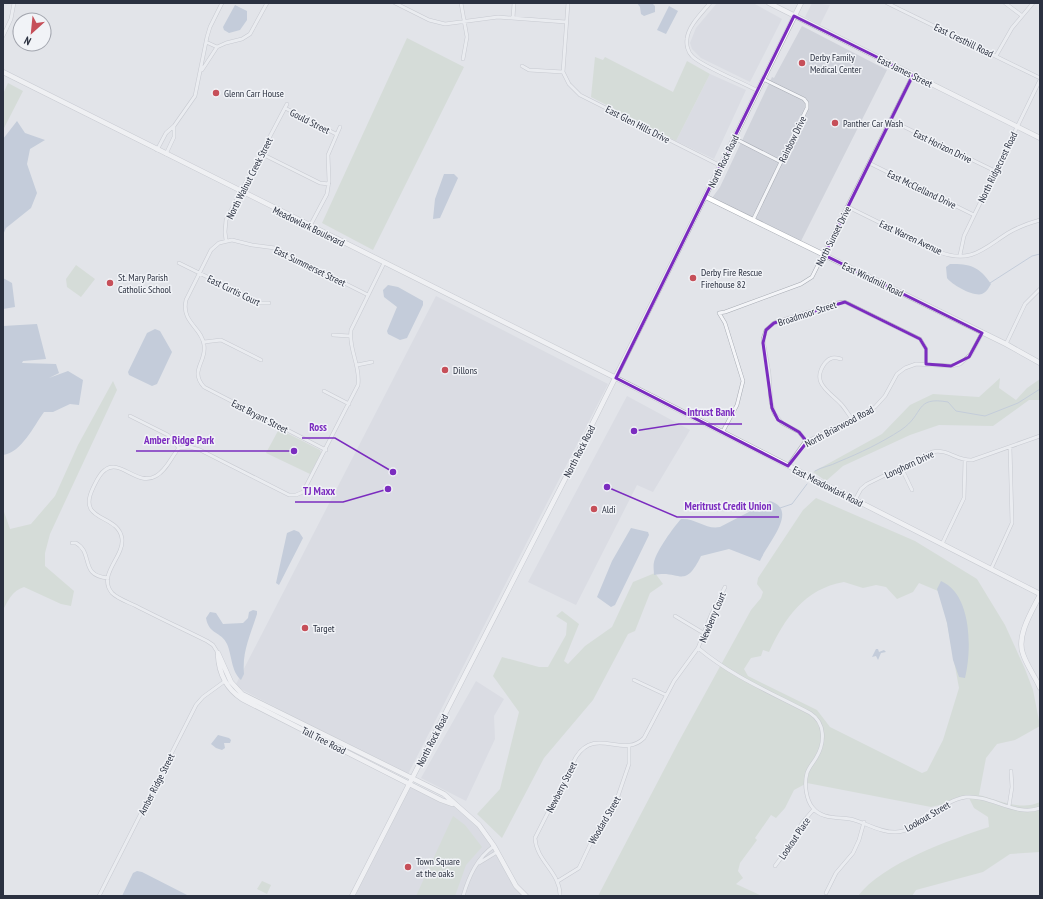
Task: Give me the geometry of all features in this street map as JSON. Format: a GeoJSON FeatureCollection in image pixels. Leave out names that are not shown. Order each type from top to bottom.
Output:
{"type":"FeatureCollection","features":[{"type":"Feature","properties":{"kind":"street"},"geometry":{"type":"LineString","coordinates":[[3,36],[11,19],[14,3]]}},
{"type":"Feature","properties":{"kind":"street"},"geometry":{"type":"LineString","coordinates":[[157,150],[166,133],[174,126],[193,102],[210,27],[222,3]]}},
{"type":"Feature","properties":{"kind":"street"},"geometry":{"type":"LineString","coordinates":[[201,72],[217,48],[226,43],[242,39],[250,34],[267,3]]}},
{"type":"Feature","properties":{"kind":"street"},"geometry":{"type":"LineString","coordinates":[[395,3],[438,23],[452,24],[488,18],[513,18],[566,22]]}},
{"type":"Feature","properties":{"kind":"street"},"geometry":{"type":"LineString","coordinates":[[461,3],[467,37],[463,59]]}},
{"type":"Feature","properties":{"kind":"street"},"geometry":{"type":"LineString","coordinates":[[513,18],[514,3]]}},
{"type":"Feature","properties":{"kind":"street"},"geometry":{"type":"LineString","coordinates":[[522,66],[529,70],[563,72],[568,3]]}},
{"type":"Feature","properties":{"kind":"street"},"geometry":{"type":"LineString","coordinates":[[710,3],[695,22],[687,36],[686,44],[689,52],[695,59],[758,91]]}},
{"type":"Feature","properties":{"kind":"street","name":"East James Street"},"geometry":{"type":"LineString","coordinates":[[769,3],[1040,138]]}},
{"type":"Feature","properties":{"kind":"street","name":"North Rock Road"},"geometry":{"type":"LineString","coordinates":[[352,896],[616,378],[801,3]]}},
{"type":"Feature","properties":{"kind":"street","name":"East Cresthill Road"},"geometry":{"type":"LineString","coordinates":[[887,3],[1040,79]]}},
{"type":"Feature","properties":{"kind":"street"},"geometry":{"type":"LineString","coordinates":[[1005,3],[1021,15]]}},
{"type":"Feature","properties":{"kind":"street"},"geometry":{"type":"LineString","coordinates":[[996,56],[1006,37],[1021,15],[1033,3]]}},
{"type":"Feature","properties":{"kind":"street"},"geometry":{"type":"LineString","coordinates":[[206,42],[217,48]]}},
{"type":"Feature","properties":{"kind":"street","name":"Meadowlark Boulevard"},"geometry":{"type":"LineString","coordinates":[[3,72],[240,192],[616,378]]}},
{"type":"Feature","properties":{"kind":"street","name":"East Glen Hills Drive"},"geometry":{"type":"LineString","coordinates":[[563,72],[569,84],[580,95],[721,166]]}},
{"type":"Feature","properties":{"kind":"street","name":"North Sunset Drive"},"geometry":{"type":"LineString","coordinates":[[722,433],[737,405],[743,381],[725,323],[719,313],[801,284],[812,277],[913,75]]}},
{"type":"Feature","properties":{"kind":"street","name":"Rainbow Drive"},"geometry":{"type":"LineString","coordinates":[[753,220],[807,108],[807,103],[804,99],[764,79]]}},
{"type":"Feature","properties":{"kind":"street","name":"North Ridgecrest Road"},"geometry":{"type":"LineString","coordinates":[[960,255],[964,236],[1040,79]]}},
{"type":"Feature","properties":{"kind":"street","name":"North Walnut Creek Street"},"geometry":{"type":"LineString","coordinates":[[226,240],[226,220],[287,104]]}},
{"type":"Feature","properties":{"kind":"street","name":"Gould Street"},"geometry":{"type":"LineString","coordinates":[[285,108],[336,134]]}},
{"type":"Feature","properties":{"kind":"street","name":"East Horizon Drive"},"geometry":{"type":"LineString","coordinates":[[890,120],[995,171]]}},
{"type":"Feature","properties":{"kind":"street"},"geometry":{"type":"LineString","coordinates":[[166,155],[174,137],[174,126]]}},
{"type":"Feature","properties":{"kind":"street"},"geometry":{"type":"LineString","coordinates":[[310,226],[327,194],[329,184],[328,155],[340,127]]}},
{"type":"Feature","properties":{"kind":"street"},"geometry":{"type":"LineString","coordinates":[[734,138],[781,162]]}},
{"type":"Feature","properties":{"kind":"street"},"geometry":{"type":"LineString","coordinates":[[262,154],[320,183],[329,184]]}},
{"type":"Feature","properties":{"kind":"street","name":"East McClelland Drive"},"geometry":{"type":"LineString","coordinates":[[869,163],[974,215]]}},
{"type":"Feature","properties":{"kind":"street","name":"East Windmill Road"},"geometry":{"type":"LineString","coordinates":[[706,197],[1006,344],[1040,363]]}},
{"type":"Feature","properties":{"kind":"street","name":"East Warren Avenue"},"geometry":{"type":"LineString","coordinates":[[848,207],[939,252],[960,255],[972,255],[984,251],[1014,230],[1040,220]]}},
{"type":"Feature","properties":{"kind":"street"},"geometry":{"type":"LineString","coordinates":[[193,379],[199,378],[198,367],[204,351],[204,342],[187,318],[185,308],[188,296],[213,248],[226,240]]}},
{"type":"Feature","properties":{"kind":"street","name":"East Summerset Street"},"geometry":{"type":"LineString","coordinates":[[226,240],[236,240],[252,245],[275,248],[368,296]]}},
{"type":"Feature","properties":{"kind":"street","name":"East Curtis Court"},"geometry":{"type":"LineString","coordinates":[[179,263],[260,303],[270,303]]}},
{"type":"Feature","properties":{"kind":"street"},"geometry":{"type":"LineString","coordinates":[[72,543],[76,543],[83,548],[91,571],[98,576],[108,578],[121,548],[122,539],[117,529],[95,514],[89,506],[89,497],[98,479],[104,470],[113,467],[138,478],[153,478],[162,471],[179,448],[190,446],[200,450],[289,495],[296,497],[305,490],[358,385],[357,365],[350,336],[354,324],[384,263]]}},
{"type":"Feature","properties":{"kind":"street"},"geometry":{"type":"LineString","coordinates":[[1006,344],[1025,304],[1040,289]]}},
{"type":"Feature","properties":{"kind":"street","name":"Broadmoor Street"},"geometry":{"type":"LineString","coordinates":[[807,442],[800,432],[778,420],[772,408],[769,373],[763,343],[764,334],[772,325],[836,303],[845,302],[920,339],[926,349],[926,364]]}},
{"type":"Feature","properties":{"kind":"street","name":"North Briarwood Road"},"geometry":{"type":"LineString","coordinates":[[788,466],[799,449],[807,442],[852,419],[879,403],[902,370],[913,365],[926,364],[951,366],[962,363],[971,354],[982,333]]}},
{"type":"Feature","properties":{"kind":"street"},"geometry":{"type":"LineString","coordinates":[[333,335],[350,336]]}},
{"type":"Feature","properties":{"kind":"street"},"geometry":{"type":"LineString","coordinates":[[204,342],[221,340],[261,360]]}},
{"type":"Feature","properties":{"kind":"street"},"geometry":{"type":"LineString","coordinates":[[842,359],[835,358],[827,360],[822,369],[820,379],[825,390],[840,403],[852,419]]}},
{"type":"Feature","properties":{"kind":"street"},"geometry":{"type":"LineString","coordinates":[[357,365],[372,362]]}},
{"type":"Feature","properties":{"kind":"street","name":"East Bryant Street"},"geometry":{"type":"LineString","coordinates":[[199,378],[208,390],[326,450]]}},
{"type":"Feature","properties":{"kind":"street","name":"East Meadowlark Road"},"geometry":{"type":"LineString","coordinates":[[616,378],[1040,594]]}},
{"type":"Feature","properties":{"kind":"street"},"geometry":{"type":"LineString","coordinates":[[324,391],[349,404]]}},
{"type":"Feature","properties":{"kind":"street"},"geometry":{"type":"LineString","coordinates":[[130,416],[168,435],[179,448]]}},
{"type":"Feature","properties":{"kind":"street"},"geometry":{"type":"LineString","coordinates":[[942,544],[964,498],[964,460],[974,459],[1040,436]]}},
{"type":"Feature","properties":{"kind":"street"},"geometry":{"type":"LineString","coordinates":[[991,569],[1012,523],[1010,446]]}},
{"type":"Feature","properties":{"kind":"street","name":"Longhorn Drive"},"geometry":{"type":"LineString","coordinates":[[855,500],[863,487],[932,452],[947,452],[964,460]]}},
{"type":"Feature","properties":{"kind":"street"},"geometry":{"type":"LineString","coordinates":[[901,467],[912,490]]}},
{"type":"Feature","properties":{"kind":"street","name":"Tall Tree Road"},"geometry":{"type":"LineString","coordinates":[[108,578],[109,588],[116,596],[213,645],[231,682],[242,694],[411,781]]}},
{"type":"Feature","properties":{"kind":"street","name":"Newberry Court"},"geometry":{"type":"LineString","coordinates":[[698,648],[705,634],[711,615],[725,587]]}},
{"type":"Feature","properties":{"kind":"street"},"geometry":{"type":"LineString","coordinates":[[1040,594],[1021,641],[1024,656],[1039,680],[1040,688]]}},
{"type":"Feature","properties":{"kind":"street"},"geometry":{"type":"LineString","coordinates":[[675,616],[705,634]]}},
{"type":"Feature","properties":{"kind":"street"},"geometry":{"type":"LineString","coordinates":[[629,746],[638,743],[644,738],[666,695],[681,670],[698,648],[719,665],[810,713],[819,721],[823,732],[821,747],[806,778],[808,799],[814,809]]}},
{"type":"Feature","properties":{"kind":"street","name":"Tall Tree Road"},"geometry":{"type":"LineString","coordinates":[[218,653],[219,663],[228,688],[242,699],[411,781],[444,794],[479,825],[494,846],[516,886],[526,896]]}},
{"type":"Feature","properties":{"kind":"street"},"geometry":{"type":"LineString","coordinates":[[634,680],[666,695]]}},
{"type":"Feature","properties":{"kind":"street","name":"Amber Ridge Street"},"geometry":{"type":"LineString","coordinates":[[99,896],[196,705],[203,697],[225,681]]}},
{"type":"Feature","properties":{"kind":"street","name":"Newberry Street"},"geometry":{"type":"LineString","coordinates":[[559,896],[558,881],[538,851],[536,838],[576,758],[583,750],[594,743],[604,742],[629,746]]}},
{"type":"Feature","properties":{"kind":"street","name":"Woodard Street"},"geometry":{"type":"LineString","coordinates":[[558,881],[579,868],[596,832],[617,799],[628,769],[629,746]]}},
{"type":"Feature","properties":{"kind":"street"},"geometry":{"type":"LineString","coordinates":[[1009,806],[1012,788],[1011,771]]}},
{"type":"Feature","properties":{"kind":"street","name":"Lookout Street"},"geometry":{"type":"LineString","coordinates":[[814,809],[829,817],[864,822],[889,832],[903,831],[952,802],[964,798],[977,798],[1027,810],[1040,808]]}},
{"type":"Feature","properties":{"kind":"street","name":"Lookout Place"},"geometry":{"type":"LineString","coordinates":[[774,866],[792,843],[802,823],[814,809]]}},
{"type":"Feature","properties":{"kind":"street"},"geometry":{"type":"LineString","coordinates":[[826,893],[836,873],[851,856],[857,846],[864,822]]}},
{"type":"Feature","properties":{"kind":"street"},"geometry":{"type":"LineString","coordinates":[[463,896],[469,877],[483,854],[494,846]]}},
{"type":"Feature","properties":{"kind":"street"},"geometry":{"type":"LineString","coordinates":[[477,864],[497,852]]}},
{"type":"Feature","properties":{"kind":"highlighted area"},"geometry":{"type":"Polygon","coordinates":[[[794,16],[913,75],[824,255],[982,333],[969,357],[951,366],[926,364],[926,349],[920,339],[845,302],[774,323],[766,330],[763,343],[772,408],[778,420],[799,432],[807,442],[788,466],[616,378],[794,16]]]}},
{"type":"Feature","properties":{"kind":"shaded area"},"geometry":{"type":"Polygon","coordinates":[[[717,3],[753,3],[782,19],[750,82],[701,58],[692,49],[690,43],[696,28],[717,3]]]}},
{"type":"Feature","properties":{"kind":"shaded area"},"geometry":{"type":"Polygon","coordinates":[[[812,3],[830,5],[820,25],[805,17],[812,3]]]}},
{"type":"Feature","properties":{"kind":"shaded area"},"geometry":{"type":"Polygon","coordinates":[[[802,26],[887,70],[800,243],[712,198],[720,187],[772,77],[774,78],[802,26]]]}},
{"type":"Feature","properties":{"kind":"shaded area"},"geometry":{"type":"Polygon","coordinates":[[[710,74],[746,90],[714,159],[676,141],[710,74]]]}},
{"type":"Feature","properties":{"kind":"shaded area"},"geometry":{"type":"Polygon","coordinates":[[[436,296],[608,384],[407,776],[235,686],[436,296]]]}},
{"type":"Feature","properties":{"kind":"shaded area"},"geometry":{"type":"Polygon","coordinates":[[[627,396],[690,430],[653,492],[637,485],[576,605],[528,582],[627,396]]]}},
{"type":"Feature","properties":{"kind":"shaded area"},"geometry":{"type":"Polygon","coordinates":[[[476,681],[504,699],[494,716],[495,739],[466,801],[421,778],[476,681]]]}},
{"type":"Feature","properties":{"kind":"shaded area"},"geometry":{"type":"Polygon","coordinates":[[[410,783],[454,804],[479,825],[516,886],[527,896],[352,896],[410,783]]]}},
{"type":"Feature","properties":{"kind":"green space"},"geometry":{"type":"Polygon","coordinates":[[[407,38],[464,67],[373,250],[322,223],[407,38]]]}},
{"type":"Feature","properties":{"kind":"green space"},"geometry":{"type":"Polygon","coordinates":[[[595,57],[603,60],[605,57],[673,92],[687,61],[710,74],[676,141],[591,97],[595,57]]]}},
{"type":"Feature","properties":{"kind":"green space"},"geometry":{"type":"Polygon","coordinates":[[[8,83],[23,91],[3,130],[3,94],[8,83]]]}},
{"type":"Feature","properties":{"kind":"green space"},"geometry":{"type":"Polygon","coordinates":[[[76,265],[95,279],[81,297],[67,287],[66,279],[76,265]]]}},
{"type":"Feature","properties":{"kind":"green space"},"geometry":{"type":"Polygon","coordinates":[[[1000,378],[999,388],[1016,400],[1027,388],[1040,379],[1040,400],[1029,400],[993,426],[939,425],[910,435],[843,466],[826,481],[813,472],[882,434],[910,405],[933,394],[979,397],[1000,378]]]}},
{"type":"Feature","properties":{"kind":"green space"},"geometry":{"type":"Polygon","coordinates":[[[113,381],[117,390],[50,534],[45,553],[45,566],[74,591],[71,606],[61,604],[24,587],[14,593],[3,610],[3,509],[10,529],[31,524],[55,496],[78,445],[113,381]]]}},
{"type":"Feature","properties":{"kind":"green space"},"geometry":{"type":"Polygon","coordinates":[[[279,429],[320,450],[321,453],[310,474],[266,453],[279,429]]]}},
{"type":"Feature","properties":{"kind":"green space"},"geometry":{"type":"Polygon","coordinates":[[[816,498],[915,541],[977,579],[1005,625],[1025,669],[1033,690],[1040,726],[1015,740],[997,744],[986,758],[979,795],[1017,805],[1040,802],[1040,852],[1010,854],[983,872],[916,890],[912,896],[858,896],[869,884],[900,863],[937,846],[989,827],[988,817],[974,808],[969,798],[931,807],[807,783],[794,790],[785,808],[776,818],[771,815],[755,838],[757,840],[740,863],[738,871],[743,878],[736,884],[762,896],[598,896],[678,743],[751,610],[761,598],[763,592],[757,584],[758,578],[803,510],[816,498]],[[844,582],[818,591],[807,598],[789,617],[769,652],[763,650],[761,656],[751,658],[744,669],[748,676],[817,710],[830,727],[922,773],[927,771],[943,740],[959,688],[945,612],[938,591],[919,583],[913,592],[897,599],[886,587],[876,585],[863,588],[844,582]]]}},
{"type":"Feature","properties":{"kind":"green space"},"geometry":{"type":"Polygon","coordinates":[[[655,573],[663,584],[650,593],[635,631],[628,634],[593,700],[544,758],[502,838],[477,814],[500,789],[519,712],[493,676],[502,657],[539,667],[548,667],[566,635],[567,623],[556,616],[562,611],[579,624],[564,661],[568,664],[585,646],[612,627],[633,582],[655,573]]]}},
{"type":"Feature","properties":{"kind":"green space"},"geometry":{"type":"Polygon","coordinates":[[[453,816],[465,825],[482,847],[466,865],[455,896],[416,896],[453,816]]]}},
{"type":"Feature","properties":{"kind":"green space"},"geometry":{"type":"Polygon","coordinates":[[[262,881],[271,885],[267,894],[257,889],[262,881]]]}},
{"type":"Feature","properties":{"kind":"water"},"geometry":{"type":"Polygon","coordinates":[[[637,3],[652,3],[655,6],[655,12],[644,16],[641,14],[640,7],[637,3]]]}},
{"type":"Feature","properties":{"kind":"water"},"geometry":{"type":"Polygon","coordinates":[[[235,5],[247,11],[247,20],[240,30],[229,33],[224,30],[223,27],[235,5]]]}},
{"type":"Feature","properties":{"kind":"water"},"geometry":{"type":"Polygon","coordinates":[[[669,6],[678,11],[666,34],[657,30],[669,6]]]}},
{"type":"Feature","properties":{"kind":"water"},"geometry":{"type":"Polygon","coordinates":[[[17,121],[25,133],[45,140],[30,149],[27,164],[37,193],[31,208],[6,228],[3,235],[3,139],[17,121]]]}},
{"type":"Feature","properties":{"kind":"water"},"geometry":{"type":"Polygon","coordinates":[[[444,174],[454,174],[458,178],[440,218],[433,219],[435,199],[444,174]]]}},
{"type":"Feature","properties":{"kind":"water"},"geometry":{"type":"Polygon","coordinates":[[[950,264],[974,267],[987,278],[991,284],[987,291],[982,294],[974,294],[953,284],[947,278],[946,267],[950,264]]]}},
{"type":"Feature","properties":{"kind":"water"},"geometry":{"type":"Polygon","coordinates":[[[3,278],[12,283],[15,307],[3,309],[3,278]]]}},
{"type":"Feature","properties":{"kind":"water"},"geometry":{"type":"Polygon","coordinates":[[[388,285],[398,287],[423,301],[423,305],[407,338],[400,340],[388,334],[387,331],[397,307],[384,297],[383,290],[388,285]]]}},
{"type":"Feature","properties":{"kind":"water"},"geometry":{"type":"Polygon","coordinates":[[[37,324],[46,359],[23,361],[22,363],[56,364],[59,373],[49,378],[68,371],[83,380],[79,405],[70,404],[53,412],[44,412],[21,444],[10,453],[3,455],[3,326],[37,324]]]}},
{"type":"Feature","properties":{"kind":"water"},"geometry":{"type":"Polygon","coordinates":[[[155,329],[160,331],[172,352],[157,384],[152,386],[129,375],[128,372],[147,333],[155,329]]]}},
{"type":"Feature","properties":{"kind":"water"},"geometry":{"type":"Polygon","coordinates":[[[770,501],[778,506],[782,512],[782,520],[760,561],[729,549],[701,556],[695,567],[686,576],[670,574],[654,575],[654,564],[658,551],[681,519],[691,520],[710,527],[720,527],[770,501]]]}},
{"type":"Feature","properties":{"kind":"water"},"geometry":{"type":"Polygon","coordinates":[[[631,528],[648,532],[649,535],[615,605],[611,607],[597,597],[612,561],[631,528]]]}},
{"type":"Feature","properties":{"kind":"water"},"geometry":{"type":"Polygon","coordinates":[[[294,530],[299,532],[303,538],[279,585],[276,583],[287,533],[294,530]]]}},
{"type":"Feature","properties":{"kind":"water"},"geometry":{"type":"Polygon","coordinates":[[[941,581],[951,588],[959,598],[964,610],[969,638],[969,653],[965,678],[959,677],[953,660],[947,623],[937,589],[941,581]]]}},
{"type":"Feature","properties":{"kind":"water"},"geometry":{"type":"Polygon","coordinates":[[[253,610],[257,611],[257,614],[245,651],[244,674],[241,680],[233,668],[227,644],[222,637],[212,630],[206,618],[210,612],[216,613],[223,624],[243,623],[248,618],[249,612],[253,610]]]}},
{"type":"Feature","properties":{"kind":"water"},"geometry":{"type":"Polygon","coordinates":[[[876,649],[878,649],[879,652],[884,650],[886,652],[881,653],[878,660],[876,656],[872,657],[876,649]]]}},
{"type":"Feature","properties":{"kind":"water"},"geometry":{"type":"Polygon","coordinates":[[[218,735],[231,740],[230,743],[224,743],[225,748],[222,750],[211,744],[218,735]]]}},
{"type":"Feature","properties":{"kind":"water"},"geometry":{"type":"Polygon","coordinates":[[[137,871],[142,872],[189,896],[122,896],[133,873],[137,871]]]}},
{"type":"Feature","properties":{"kind":"waterway"},"geometry":{"type":"LineString","coordinates":[[990,283],[1032,256],[1040,254]]}},
{"type":"Feature","properties":{"kind":"waterway"},"geometry":{"type":"LineString","coordinates":[[815,471],[862,451],[893,435],[909,424],[921,408],[930,402],[948,402],[956,411],[985,416],[1018,403],[1040,389]]}},
{"type":"Feature","properties":{"kind":"waterway"},"geometry":{"type":"LineString","coordinates":[[780,508],[792,504],[807,484]]}},
{"type":"Feature","properties":{"kind":"place","name":"Derby Family Medical Center"},"geometry":{"type":"Point","coordinates":[802,63]}},
{"type":"Feature","properties":{"kind":"place","name":"Glenn Carr House"},"geometry":{"type":"Point","coordinates":[216,93]}},
{"type":"Feature","properties":{"kind":"place","name":"Panther Car Wash"},"geometry":{"type":"Point","coordinates":[835,123]}},
{"type":"Feature","properties":{"kind":"place","name":"Derby Fire Rescue Firehouse 82"},"geometry":{"type":"Point","coordinates":[693,278]}},
{"type":"Feature","properties":{"kind":"place","name":"St. Mary Parish Catholic School"},"geometry":{"type":"Point","coordinates":[110,283]}},
{"type":"Feature","properties":{"kind":"place","name":"Dillons"},"geometry":{"type":"Point","coordinates":[445,370]}},
{"type":"Feature","properties":{"kind":"place","name":"Intrust Bank"},"geometry":{"type":"Point","coordinates":[634,431]}},
{"type":"Feature","properties":{"kind":"place","name":"Amber Ridge Park"},"geometry":{"type":"Point","coordinates":[294,451]}},
{"type":"Feature","properties":{"kind":"place","name":"Ross"},"geometry":{"type":"Point","coordinates":[393,472]}},
{"type":"Feature","properties":{"kind":"place","name":"Meritrust Credit Union"},"geometry":{"type":"Point","coordinates":[607,487]}},
{"type":"Feature","properties":{"kind":"place","name":"TJ Maxx"},"geometry":{"type":"Point","coordinates":[388,489]}},
{"type":"Feature","properties":{"kind":"place","name":"Aldi"},"geometry":{"type":"Point","coordinates":[594,509]}},
{"type":"Feature","properties":{"kind":"place","name":"Target"},"geometry":{"type":"Point","coordinates":[305,628]}},
{"type":"Feature","properties":{"kind":"place","name":"Town Square at the oaks"},"geometry":{"type":"Point","coordinates":[408,867]}}]}
